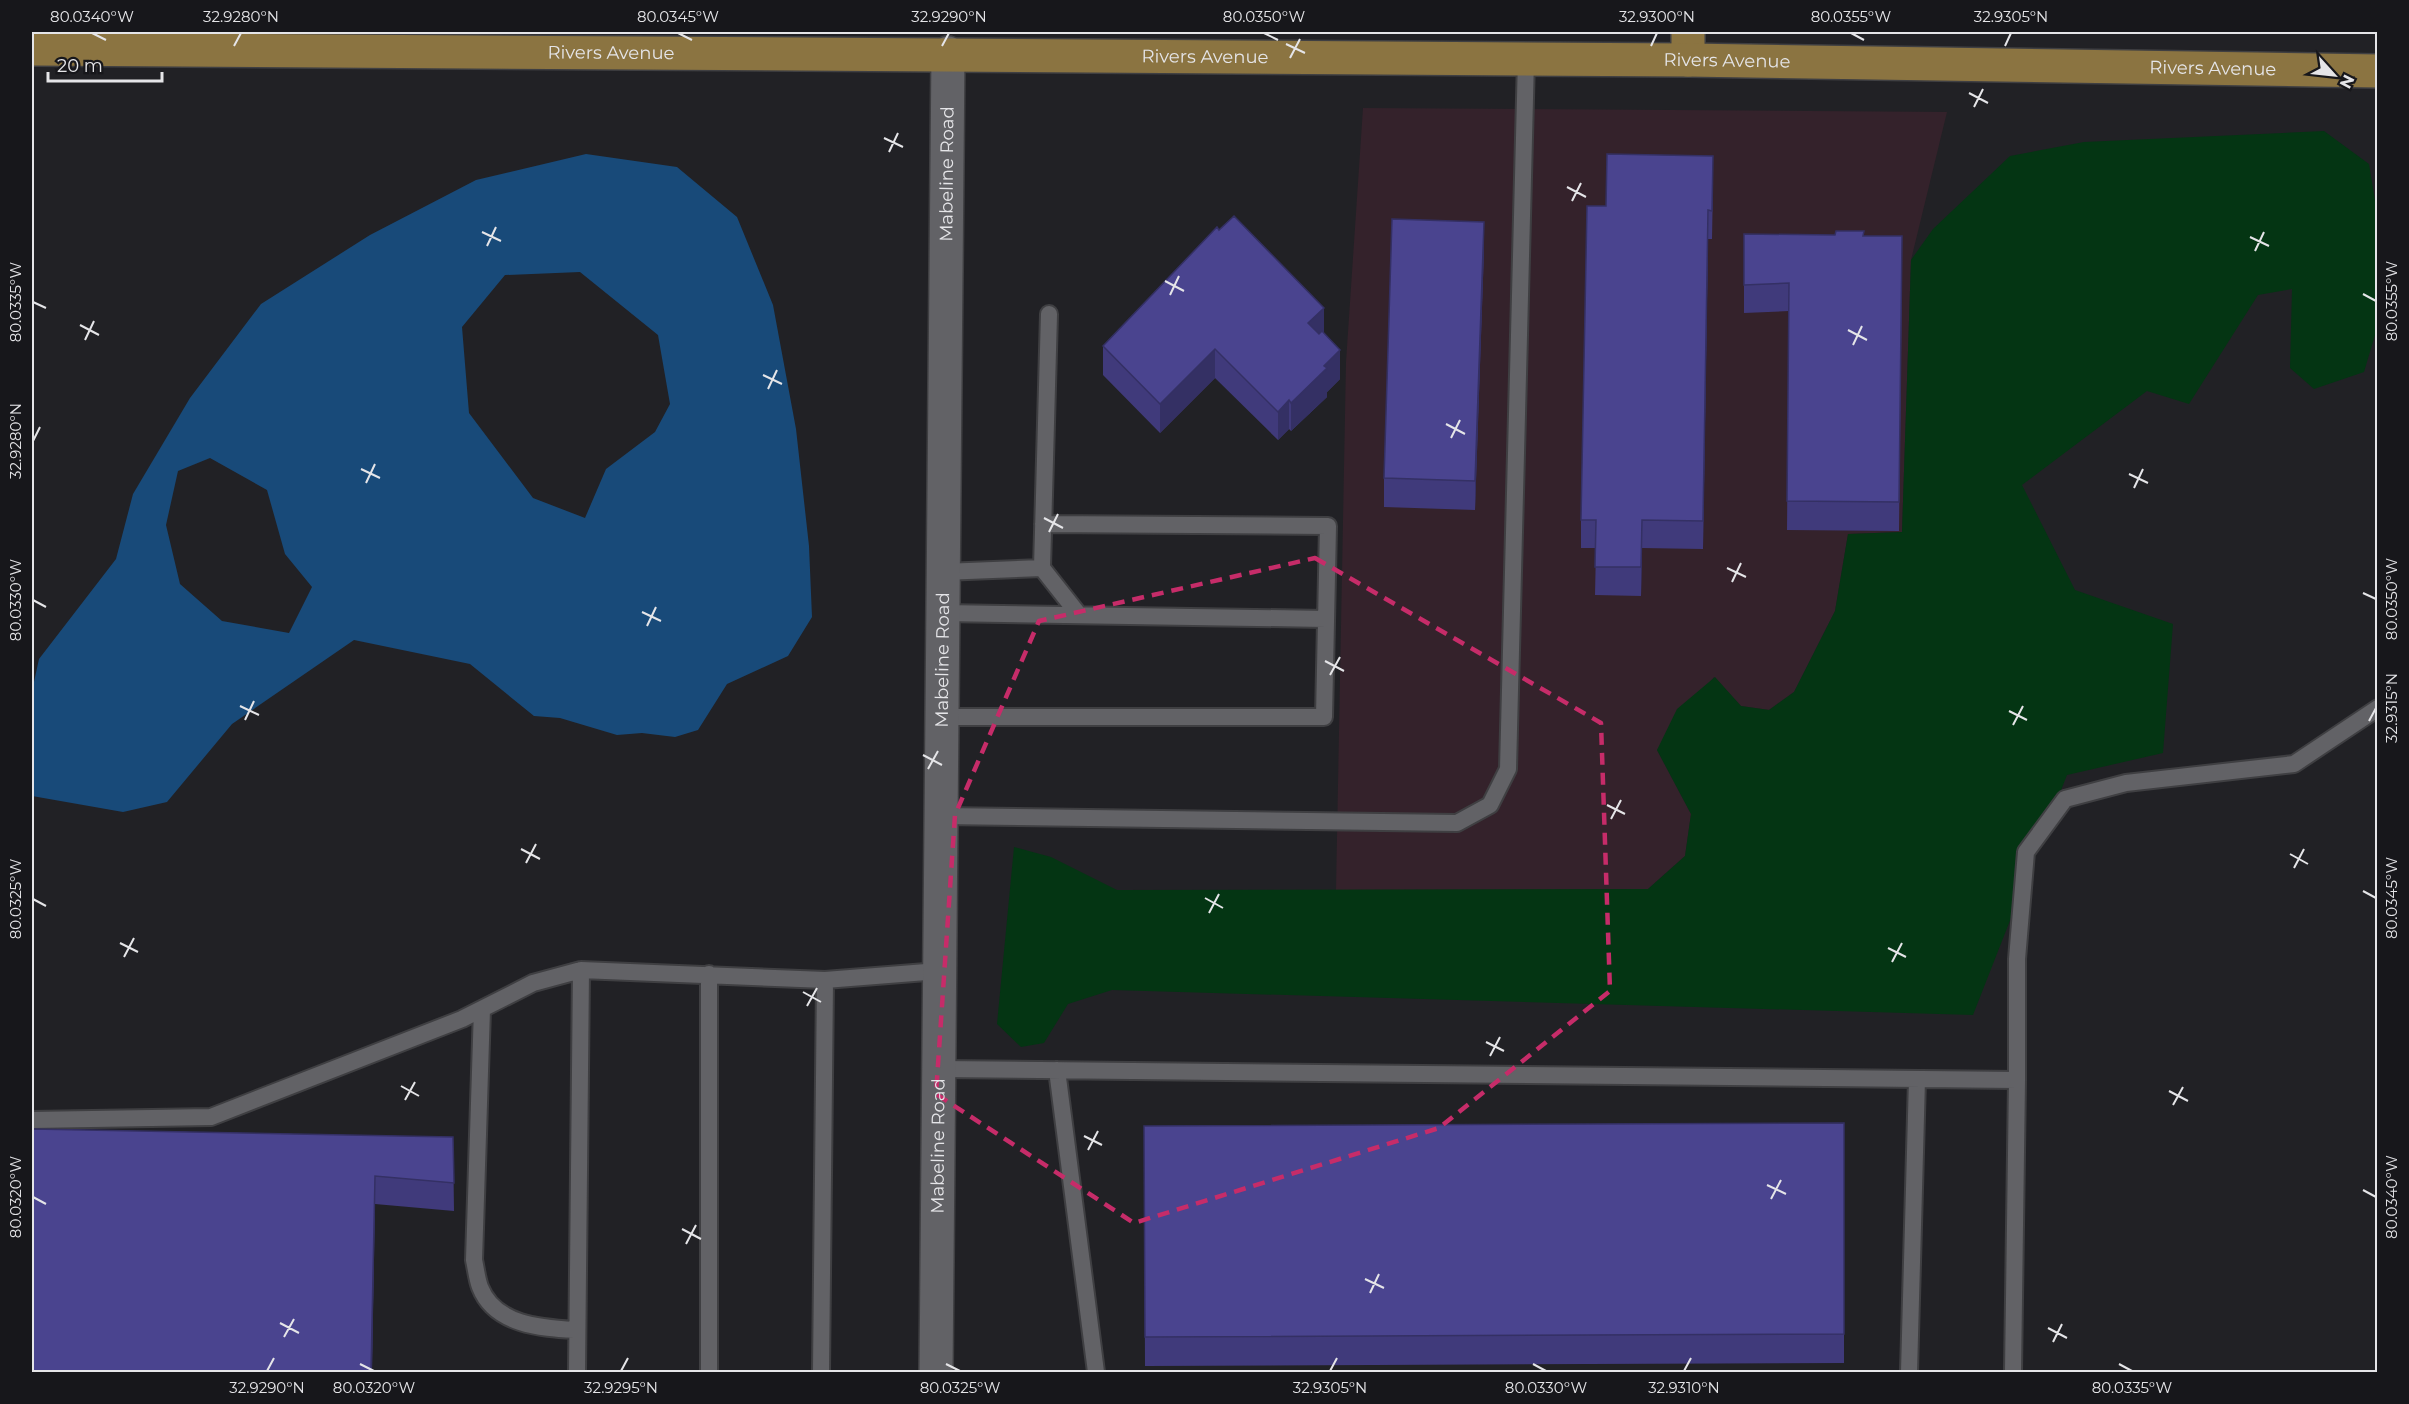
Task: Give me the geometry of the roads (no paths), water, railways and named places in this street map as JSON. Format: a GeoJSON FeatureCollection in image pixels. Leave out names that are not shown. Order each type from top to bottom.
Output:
{"type":"FeatureCollection","features":[{"type":"Feature","properties":{"kind":"main road"},"geometry":{"type":"LineString","coordinates":[[661,52],[706,32]]}},
{"type":"Feature","properties":{"kind":"main road"},"geometry":{"type":"LineString","coordinates":[[1178,32],[1250,57]]}},
{"type":"Feature","properties":{"kind":"main road","name":"Rivers Avenue"},"geometry":{"type":"LineString","coordinates":[[32,49],[661,52],[950,39],[1250,57],[1526,60],[1688,46],[2378,71]]}},
{"type":"Feature","properties":{"kind":"street","name":"Mabeline Road"},"geometry":{"type":"LineString","coordinates":[[936,1372],[950,39]]}},
{"type":"Feature","properties":{"kind":"lane"},"geometry":{"type":"LineString","coordinates":[[941,816],[1457,823],[1490,805],[1508,769],[1526,60]]}},
{"type":"Feature","properties":{"kind":"lane"},"geometry":{"type":"LineString","coordinates":[[1049,314],[1042,568],[1079,615]]}},
{"type":"Feature","properties":{"kind":"lane"},"geometry":{"type":"LineString","coordinates":[[942,717],[1324,717],[1328,526],[1043,524]]}},
{"type":"Feature","properties":{"kind":"lane"},"geometry":{"type":"LineString","coordinates":[[943,572],[1042,568]]}},
{"type":"Feature","properties":{"kind":"lane"},"geometry":{"type":"LineString","coordinates":[[943,614],[1326,619]]}},
{"type":"Feature","properties":{"kind":"lane"},"geometry":{"type":"LineString","coordinates":[[2013,1372],[2017,959],[2026,852],[2065,799],[2126,783],[2294,764],[2378,708]]}},
{"type":"Feature","properties":{"kind":"lane"},"geometry":{"type":"LineString","coordinates":[[32,1120],[211,1117],[267,1098],[482,1009],[533,983],[581,970],[825,980],[939,971]]}},
{"type":"Feature","properties":{"kind":"lane"},"geometry":{"type":"LineString","coordinates":[[577,1372],[581,970]]}},
{"type":"Feature","properties":{"kind":"lane"},"geometry":{"type":"LineString","coordinates":[[708,974],[709,1372]]}},
{"type":"Feature","properties":{"kind":"lane"},"geometry":{"type":"LineString","coordinates":[[821,1372],[825,980]]}},
{"type":"Feature","properties":{"kind":"lane"},"geometry":{"type":"LineString","coordinates":[[482,1009],[474,1260],[480,1288],[494,1307],[533,1328],[577,1330]]}},
{"type":"Feature","properties":{"kind":"lane"},"geometry":{"type":"LineString","coordinates":[[939,1069],[2017,1080]]}},
{"type":"Feature","properties":{"kind":"lane"},"geometry":{"type":"LineString","coordinates":[[1057,1070],[1096,1372]]}},
{"type":"Feature","properties":{"kind":"lane"},"geometry":{"type":"LineString","coordinates":[[1909,1372],[1917,1079]]}},
{"type":"Feature","properties":{"kind":"water"},"geometry":{"type":"Polygon","coordinates":[[[586,154],[677,167],[737,217],[773,305],[796,429],[809,546],[812,617],[788,656],[727,684],[698,730],[675,737],[642,733],[617,735],[560,718],[534,716],[470,664],[354,640],[232,724],[167,802],[123,812],[32,796],[32,691],[39,659],[116,559],[133,494],[190,398],[261,304],[370,235],[476,180],[586,154]],[[580,272],[505,275],[462,327],[469,413],[533,498],[585,518],[606,469],[655,432],[670,404],[658,335],[580,272]],[[210,458],[178,471],[166,525],[180,584],[222,621],[289,633],[312,587],[285,554],[267,490],[210,458]]]}}]}
